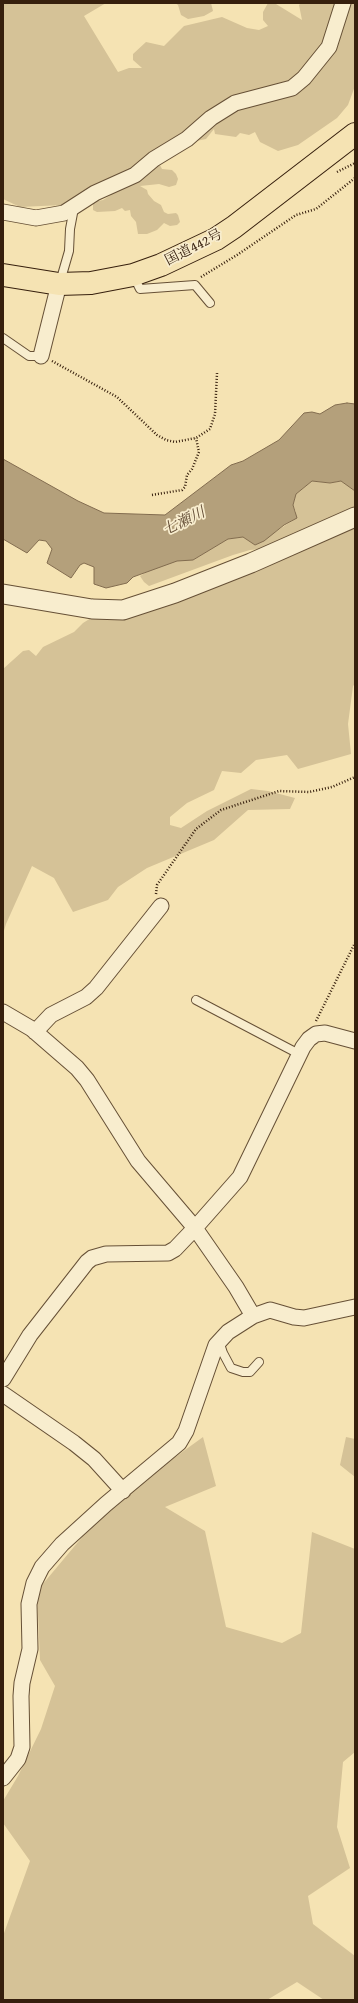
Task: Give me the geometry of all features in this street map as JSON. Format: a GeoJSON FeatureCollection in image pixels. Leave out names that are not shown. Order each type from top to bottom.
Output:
{"type":"FeatureCollection","features":[{"type":"Feature","properties":{"kind":"highway","name":"国道442号"},"geometry":{"type":"LineString","coordinates":[[3,275],[59,284],[91,283],[133,274],[161,265],[216,239],[252,215],[355,134]]}},
{"type":"Feature","properties":{"kind":"street"},"geometry":{"type":"LineString","coordinates":[[3,212],[36,218],[64,213],[95,192],[142,170],[154,159],[187,139],[211,118],[235,103],[243,99],[284,92],[298,84],[329,47],[343,3]]}},
{"type":"Feature","properties":{"kind":"street"},"geometry":{"type":"LineString","coordinates":[[41,356],[59,284]]}},
{"type":"Feature","properties":{"kind":"street"},"geometry":{"type":"LineString","coordinates":[[3,594],[92,609],[123,610],[175,593],[251,563],[355,517]]}},
{"type":"Feature","properties":{"kind":"street"},"geometry":{"type":"LineString","coordinates":[[35,1032],[50,1014],[86,997],[96,988],[161,906]]}},
{"type":"Feature","properties":{"kind":"street"},"geometry":{"type":"LineString","coordinates":[[3,1012],[35,1032],[77,1068],[87,1080],[138,1161],[195,1228],[236,1287],[253,1316]]}},
{"type":"Feature","properties":{"kind":"street"},"geometry":{"type":"LineString","coordinates":[[3,1379],[30,1335],[87,1262],[99,1255],[168,1253],[175,1249],[195,1228],[240,1177],[306,1042],[316,1034],[333,1034],[355,1041]]}},
{"type":"Feature","properties":{"kind":"street"},"geometry":{"type":"LineString","coordinates":[[3,1778],[18,1759],[22,1747],[22,1683],[29,1660],[29,1604],[34,1583],[42,1567],[62,1544],[180,1443],[186,1431],[219,1341],[228,1332],[253,1316],[270,1310],[294,1317],[304,1318],[355,1306]]}},
{"type":"Feature","properties":{"kind":"street"},"geometry":{"type":"LineString","coordinates":[[3,1394],[74,1443],[103,1468],[123,1491]]}},
{"type":"Feature","properties":{"kind":"lane"},"geometry":{"type":"LineString","coordinates":[[59,284],[69,251],[70,229],[74,207]]}},
{"type":"Feature","properties":{"kind":"lane"},"geometry":{"type":"LineString","coordinates":[[133,274],[140,289],[195,285],[210,303]]}},
{"type":"Feature","properties":{"kind":"lane"},"geometry":{"type":"LineString","coordinates":[[3,338],[29,356],[41,356]]}},
{"type":"Feature","properties":{"kind":"lane"},"geometry":{"type":"LineString","coordinates":[[196,1000],[299,1054]]}},
{"type":"Feature","properties":{"kind":"lane"},"geometry":{"type":"LineString","coordinates":[[219,1341],[222,1353],[231,1368],[243,1372],[250,1372],[259,1362]]}},
{"type":"Feature","properties":{"kind":"path"},"geometry":{"type":"LineString","coordinates":[[196,279],[210,273],[296,215],[316,208],[355,178]]}},
{"type":"Feature","properties":{"kind":"path"},"geometry":{"type":"LineString","coordinates":[[41,356],[118,397],[157,435],[166,440],[182,441],[196,438],[210,429],[215,414],[217,373]]}},
{"type":"Feature","properties":{"kind":"path"},"geometry":{"type":"LineString","coordinates":[[152,495],[182,490],[185,487],[187,475],[192,469],[200,449],[196,438]]}},
{"type":"Feature","properties":{"kind":"path"},"geometry":{"type":"LineString","coordinates":[[161,906],[155,900],[157,885],[196,829],[221,810],[279,791],[309,792],[332,787],[355,777]]}},
{"type":"Feature","properties":{"kind":"path"},"geometry":{"type":"LineString","coordinates":[[316,1034],[316,1021],[319,1013],[355,943]]}},
{"type":"Feature","properties":{"kind":"shaded area"},"geometry":{"type":"Polygon","coordinates":[[[3,3],[106,3],[84,16],[118,72],[129,68],[142,68],[133,60],[133,54],[146,42],[164,46],[184,26],[222,17],[247,28],[259,30],[268,26],[263,20],[263,12],[268,3],[276,4],[302,20],[299,5],[301,3],[355,3],[355,86],[348,105],[337,118],[298,145],[278,151],[260,142],[255,132],[249,135],[240,133],[236,137],[215,134],[214,129],[206,139],[186,143],[159,163],[162,169],[172,170],[176,174],[178,179],[176,185],[169,187],[159,184],[140,186],[147,190],[148,194],[154,201],[161,205],[164,212],[168,214],[176,213],[178,215],[180,222],[177,225],[170,226],[164,223],[157,230],[147,234],[138,234],[136,222],[131,216],[130,210],[125,211],[122,208],[115,211],[97,212],[93,210],[93,202],[103,200],[111,195],[110,192],[63,205],[20,207],[3,199],[3,3]]]}},
{"type":"Feature","properties":{"kind":"shaded area"},"geometry":{"type":"Polygon","coordinates":[[[175,3],[211,3],[213,11],[204,16],[188,19],[181,15],[178,5],[175,3]]]}},
{"type":"Feature","properties":{"kind":"shaded area"},"geometry":{"type":"Polygon","coordinates":[[[312,481],[330,483],[341,481],[355,491],[355,684],[353,686],[348,724],[351,754],[298,769],[287,755],[256,760],[241,773],[222,771],[214,790],[187,803],[170,817],[170,825],[181,828],[207,811],[251,789],[268,791],[295,798],[290,809],[248,810],[214,840],[147,868],[118,887],[108,900],[73,912],[54,878],[32,866],[3,934],[3,669],[23,651],[29,650],[36,656],[43,647],[74,632],[83,623],[91,618],[105,615],[260,549],[233,555],[149,586],[140,576],[165,560],[193,560],[228,539],[243,537],[255,545],[292,521],[296,512],[293,505],[296,494],[312,481]]]}},
{"type":"Feature","properties":{"kind":"shaded area"},"geometry":{"type":"Polygon","coordinates":[[[203,1437],[216,1486],[165,1507],[205,1531],[226,1627],[282,1643],[301,1633],[312,1532],[355,1549],[355,1752],[343,1762],[337,1827],[350,1868],[308,1896],[313,1924],[355,1956],[355,2000],[324,2000],[297,1982],[267,2000],[3,2000],[3,1936],[30,1861],[3,1823],[3,1801],[18,1776],[41,1729],[55,1686],[40,1660],[37,1591],[109,1505],[203,1437]]]}},
{"type":"Feature","properties":{"kind":"shaded area"},"geometry":{"type":"Polygon","coordinates":[[[346,1437],[355,1439],[355,1477],[340,1465],[346,1437]]]}},
{"type":"Feature","properties":{"kind":"water","name":"七瀬川"},"geometry":{"type":"Polygon","coordinates":[[[347,403],[355,404],[355,491],[341,481],[330,483],[312,481],[296,494],[293,505],[297,518],[284,525],[264,541],[255,545],[243,537],[228,539],[193,560],[177,561],[133,577],[127,583],[106,588],[94,584],[94,567],[84,563],[80,565],[71,578],[47,563],[52,549],[46,541],[39,540],[27,553],[3,539],[3,459],[78,501],[104,513],[165,515],[231,465],[243,461],[279,440],[304,413],[312,412],[320,414],[335,405],[347,403]]]}}]}
